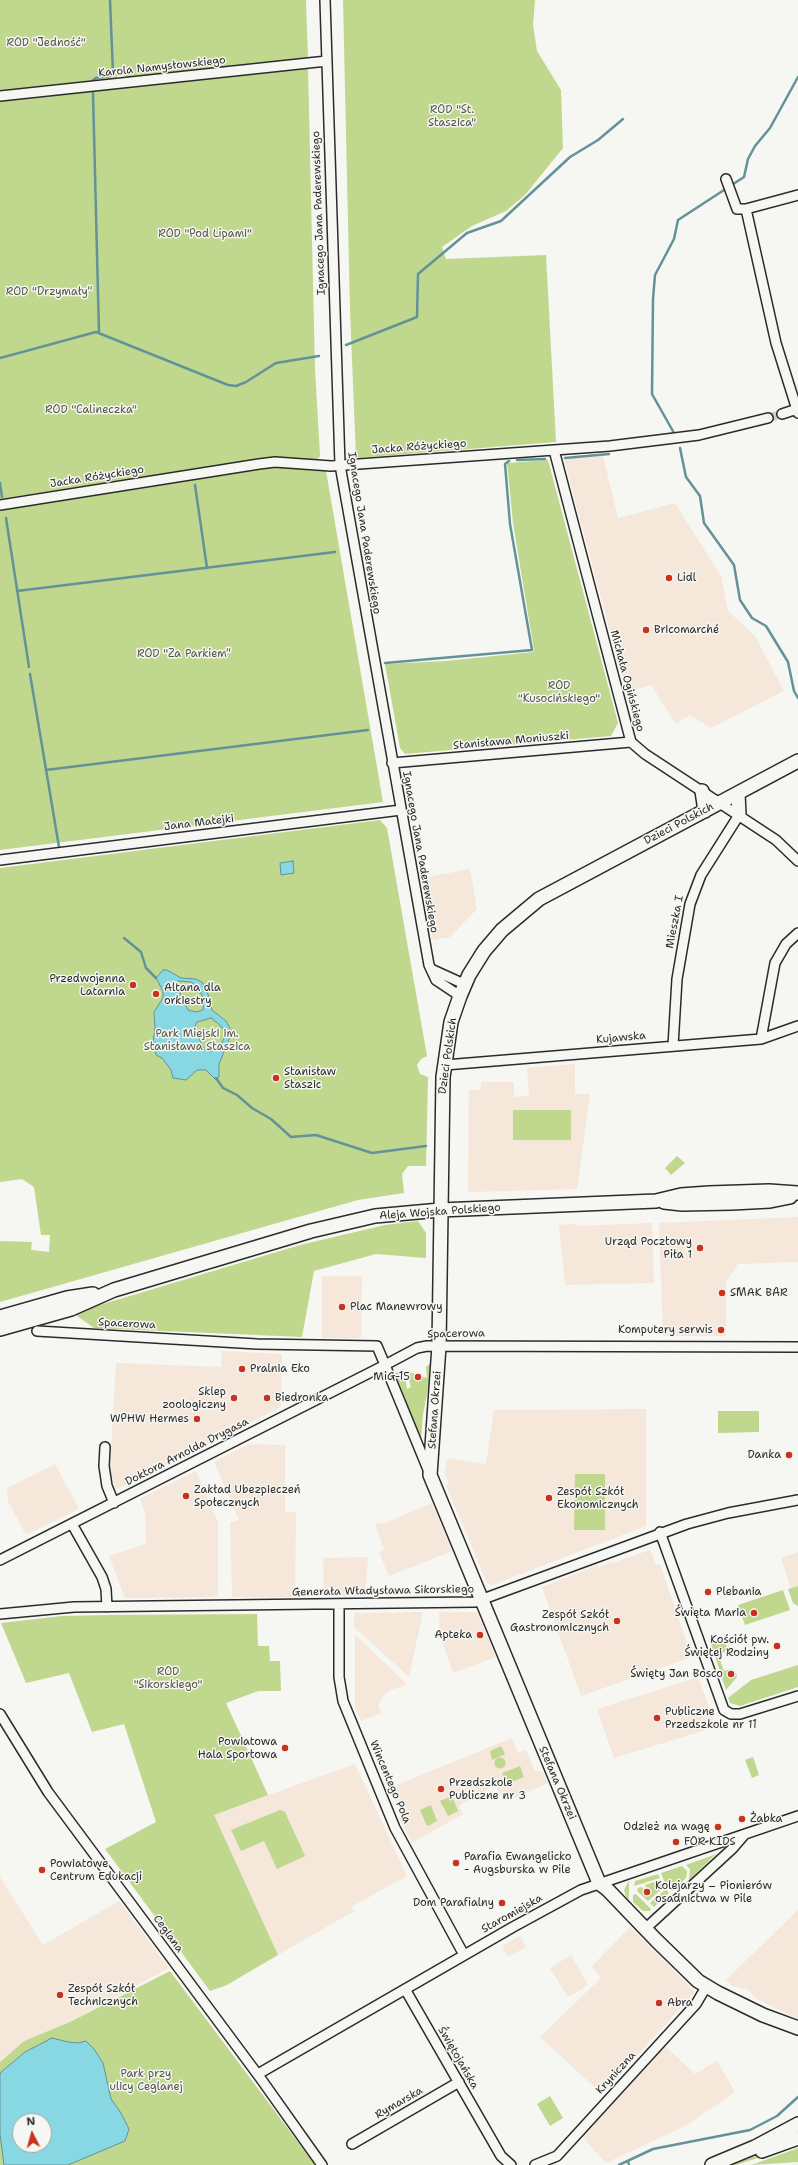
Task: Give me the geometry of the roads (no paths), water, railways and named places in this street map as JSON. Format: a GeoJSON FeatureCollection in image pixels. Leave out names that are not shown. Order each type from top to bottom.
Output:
{"type":"FeatureCollection","features":[{"type":"Feature","properties":{"kind":"street","name":"Ignacego Jana Paderewskiego"},"geometry":{"type":"LineString","coordinates":[[325,0],[340,465],[400,810],[430,969],[438,983],[462,990]]}},
{"type":"Feature","properties":{"kind":"street","name":"Karola Namysłowskiego"},"geometry":{"type":"LineString","coordinates":[[0,96],[327,61]]}},
{"type":"Feature","properties":{"kind":"street"},"geometry":{"type":"LineString","coordinates":[[726,179],[737,209],[746,209],[798,195]]}},
{"type":"Feature","properties":{"kind":"street"},"geometry":{"type":"LineString","coordinates":[[746,209],[776,343],[798,411],[782,414]]}},
{"type":"Feature","properties":{"kind":"street","name":"Jacka Różyckiego"},"geometry":{"type":"LineString","coordinates":[[0,504],[275,462],[340,465],[671,440],[724,430],[768,418]]}},
{"type":"Feature","properties":{"kind":"street","name":"Michała Ogińskiego"},"geometry":{"type":"LineString","coordinates":[[554,450],[631,742],[639,750],[776,840],[798,861]]}},
{"type":"Feature","properties":{"kind":"street","name":"Stanisława Moniuszki"},"geometry":{"type":"LineString","coordinates":[[392,762],[631,742]]}},
{"type":"Feature","properties":{"kind":"street","name":"Dzieci Polskich"},"geometry":{"type":"LineString","coordinates":[[439,1346],[440,1210],[445,1065],[450,1027],[462,990],[476,962],[491,942],[510,922],[528,907],[561,887],[798,761]]}},
{"type":"Feature","properties":{"kind":"street"},"geometry":{"type":"LineString","coordinates":[[702,791],[705,811]]}},
{"type":"Feature","properties":{"kind":"street"},"geometry":{"type":"LineString","coordinates":[[738,793],[739,815]]}},
{"type":"Feature","properties":{"kind":"street","name":"Jana Matejki"},"geometry":{"type":"LineString","coordinates":[[0,860],[400,810]]}},
{"type":"Feature","properties":{"kind":"street","name":"Mieszka I"},"geometry":{"type":"LineString","coordinates":[[673,1046],[678,979],[690,904],[701,875],[739,815]]}},
{"type":"Feature","properties":{"kind":"street"},"geometry":{"type":"LineString","coordinates":[[761,1039],[775,963],[786,944],[798,933]]}},
{"type":"Feature","properties":{"kind":"street","name":"Kujawska"},"geometry":{"type":"LineString","coordinates":[[445,1065],[761,1039],[798,1026]]}},
{"type":"Feature","properties":{"kind":"street","name":"Aleja Wojska Polskiego"},"geometry":{"type":"LineString","coordinates":[[0,1317],[67,1298],[114,1290],[342,1223],[391,1214],[440,1210],[656,1201],[690,1204],[770,1201],[798,1194]]}},
{"type":"Feature","properties":{"kind":"street","name":"Aleja Wojska Polskiego"},"geometry":{"type":"LineString","coordinates":[[0,1329],[71,1309],[114,1290]]}},
{"type":"Feature","properties":{"kind":"street","name":"Spacerowa"},"geometry":{"type":"LineString","coordinates":[[37,1331],[257,1344],[377,1346],[385,1365],[417,1348],[439,1346],[798,1347]]}},
{"type":"Feature","properties":{"kind":"street","name":"Stefana Okrzei"},"geometry":{"type":"LineString","coordinates":[[430,1475],[439,1346]]}},
{"type":"Feature","properties":{"kind":"street","name":"Stefana Okrzei"},"geometry":{"type":"LineString","coordinates":[[385,1365],[599,1883],[608,1889],[656,1940],[706,1986],[774,2020],[798,2034]]}},
{"type":"Feature","properties":{"kind":"street","name":"Doktora Arnolda Drygasa"},"geometry":{"type":"LineString","coordinates":[[0,1560],[385,1365]]}},
{"type":"Feature","properties":{"kind":"street"},"geometry":{"type":"LineString","coordinates":[[105,1447],[104,1466],[107,1486],[114,1502]]}},
{"type":"Feature","properties":{"kind":"street","name":"Generała Władysława Sikorskiego"},"geometry":{"type":"LineString","coordinates":[[0,1614],[58,1608],[466,1604],[482,1601],[660,1532],[728,1512],[798,1500]]}},
{"type":"Feature","properties":{"kind":"street"},"geometry":{"type":"LineString","coordinates":[[72,1524],[102,1577],[106,1589],[107,1607]]}},
{"type":"Feature","properties":{"kind":"street"},"geometry":{"type":"LineString","coordinates":[[660,1532],[724,1710],[731,1714],[740,1714],[798,1696]]}},
{"type":"Feature","properties":{"kind":"street","name":"Wincentego Pola"},"geometry":{"type":"LineString","coordinates":[[339,1605],[339,1677],[343,1701],[395,1828],[464,1955]]}},
{"type":"Feature","properties":{"kind":"street","name":"Ceglana"},"geometry":{"type":"LineString","coordinates":[[0,1714],[51,1797],[258,2074],[322,2165]]}},
{"type":"Feature","properties":{"kind":"street","name":"Staromiejska"},"geometry":{"type":"LineString","coordinates":[[258,2074],[530,1917],[581,1890],[798,1816]]}},
{"type":"Feature","properties":{"kind":"street"},"geometry":{"type":"LineString","coordinates":[[646,1928],[732,1849],[745,1833]]}},
{"type":"Feature","properties":{"kind":"street","name":"Kryniczna"},"geometry":{"type":"LineString","coordinates":[[535,2165],[557,2156],[696,2004],[706,1986]]}},
{"type":"Feature","properties":{"kind":"street","name":"Świętojańska"},"geometry":{"type":"LineString","coordinates":[[405,1989],[501,2156],[512,2165]]}},
{"type":"Feature","properties":{"kind":"street","name":"Stefana Okrzei"},"geometry":{"type":"LineString","coordinates":[[774,2020],[798,2028]]}},
{"type":"Feature","properties":{"kind":"street","name":"Rymarska"},"geometry":{"type":"LineString","coordinates":[[352,2144],[459,2082]]}},
{"type":"Feature","properties":{"kind":"street"},"geometry":{"type":"LineString","coordinates":[[713,2165],[755,2147],[798,2124]]}},
{"type":"Feature","properties":{"kind":"street"},"geometry":{"type":"LineString","coordinates":[[713,2165],[768,2150],[798,2138]]}},
{"type":"Feature","properties":{"kind":"water"},"geometry":{"type":"Polygon","coordinates":[[[293,861],[294,873],[281,875],[280,863],[293,861]]]}},
{"type":"Feature","properties":{"kind":"water"},"geometry":{"type":"Polygon","coordinates":[[[163,970],[167,970],[181,978],[196,979],[203,983],[210,999],[212,1010],[226,1021],[232,1032],[219,1064],[219,1077],[215,1079],[206,1070],[197,1070],[186,1080],[173,1078],[171,1070],[162,1058],[156,1055],[153,1042],[155,1028],[154,1012],[163,998],[163,991],[156,978],[163,970]],[[178,981],[177,987],[188,1010],[196,1012],[203,1010],[204,1000],[198,987],[191,982],[178,981]],[[211,1018],[197,1022],[194,1028],[204,1049],[210,1052],[220,1046],[226,1035],[221,1026],[211,1018]]]}},
{"type":"Feature","properties":{"kind":"water"},"geometry":{"type":"Polygon","coordinates":[[[52,2038],[78,2043],[86,2041],[94,2049],[103,2063],[111,2099],[121,2113],[129,2129],[125,2141],[68,2165],[4,2165],[0,2134],[0,2073],[25,2052],[52,2038]]]}},
{"type":"Feature","properties":{"kind":"waterway"},"geometry":{"type":"LineString","coordinates":[[93,80],[96,78],[110,76],[113,73],[110,0]]}},
{"type":"Feature","properties":{"kind":"waterway"},"geometry":{"type":"LineString","coordinates":[[674,433],[652,394],[653,299],[655,275],[674,239],[678,220],[744,177],[748,159],[755,146],[770,128],[798,77]]}},
{"type":"Feature","properties":{"kind":"waterway"},"geometry":{"type":"LineString","coordinates":[[93,93],[99,333]]}},
{"type":"Feature","properties":{"kind":"waterway"},"geometry":{"type":"LineString","coordinates":[[346,345],[417,317],[418,274],[467,233],[501,221],[570,157],[598,140],[623,119]]}},
{"type":"Feature","properties":{"kind":"waterway"},"geometry":{"type":"LineString","coordinates":[[0,358],[96,332],[228,385],[236,386],[246,382],[276,363],[319,356]]}},
{"type":"Feature","properties":{"kind":"waterway"},"geometry":{"type":"LineString","coordinates":[[680,448],[686,477],[700,496],[704,523],[734,565],[740,600],[752,618],[766,626],[788,662],[794,691],[798,698]]}},
{"type":"Feature","properties":{"kind":"waterway"},"geometry":{"type":"LineString","coordinates":[[565,458],[609,454]]}},
{"type":"Feature","properties":{"kind":"waterway"},"geometry":{"type":"LineString","coordinates":[[517,460],[545,459]]}},
{"type":"Feature","properties":{"kind":"waterway"},"geometry":{"type":"LineString","coordinates":[[385,663],[532,650],[510,524],[505,464],[509,461]]}},
{"type":"Feature","properties":{"kind":"waterway"},"geometry":{"type":"LineString","coordinates":[[0,483],[2,497]]}},
{"type":"Feature","properties":{"kind":"waterway"},"geometry":{"type":"LineString","coordinates":[[195,485],[207,568]]}},
{"type":"Feature","properties":{"kind":"waterway"},"geometry":{"type":"LineString","coordinates":[[6,518],[29,667]]}},
{"type":"Feature","properties":{"kind":"waterway"},"geometry":{"type":"LineString","coordinates":[[17,591],[335,552]]}},
{"type":"Feature","properties":{"kind":"waterway"},"geometry":{"type":"LineString","coordinates":[[30,674],[59,847]]}},
{"type":"Feature","properties":{"kind":"waterway"},"geometry":{"type":"LineString","coordinates":[[46,770],[368,730]]}},
{"type":"Feature","properties":{"kind":"waterway"},"geometry":{"type":"LineString","coordinates":[[124,938],[141,952],[146,968],[156,978]]}},
{"type":"Feature","properties":{"kind":"waterway"},"geometry":{"type":"LineString","coordinates":[[216,1078],[223,1088],[237,1095],[252,1108],[271,1119],[291,1137],[316,1135],[372,1153],[426,1146]]}},
{"type":"Feature","properties":{"kind":"waterway"},"geometry":{"type":"LineString","coordinates":[[619,2165],[653,2149],[750,2130],[777,2116],[798,2097]]}},
{"type":"Feature","properties":{"kind":"waterway"},"geometry":{"type":"LineString","coordinates":[[628,2161],[629,2165]]}},
{"type":"Feature","properties":{"kind":"tunnel"},"geometry":{"type":"LineString","coordinates":[[768,418],[782,414]]}},
{"type":"Feature","properties":{"kind":"place","name":"Lidl"},"geometry":{"type":"Point","coordinates":[669,578]}},
{"type":"Feature","properties":{"kind":"place","name":"Bricomarché"},"geometry":{"type":"Point","coordinates":[646,630]}},
{"type":"Feature","properties":{"kind":"place","name":"Przedwojenna Latarnia"},"geometry":{"type":"Point","coordinates":[133,985]}},
{"type":"Feature","properties":{"kind":"place","name":"Altana dla orkiestry"},"geometry":{"type":"Point","coordinates":[156,994]}},
{"type":"Feature","properties":{"kind":"place","name":"Stanisław Staszic"},"geometry":{"type":"Point","coordinates":[276,1078]}},
{"type":"Feature","properties":{"kind":"place","name":"Urząd Pocztowy Piła 1"},"geometry":{"type":"Point","coordinates":[700,1248]}},
{"type":"Feature","properties":{"kind":"place","name":"SMAK BAR"},"geometry":{"type":"Point","coordinates":[722,1293]}},
{"type":"Feature","properties":{"kind":"place","name":"Plac Manewrowy"},"geometry":{"type":"Point","coordinates":[342,1307]}},
{"type":"Feature","properties":{"kind":"place","name":"Komputery serwis"},"geometry":{"type":"Point","coordinates":[721,1330]}},
{"type":"Feature","properties":{"kind":"place","name":"Pralnia Eko"},"geometry":{"type":"Point","coordinates":[242,1369]}},
{"type":"Feature","properties":{"kind":"place","name":"MiG-15"},"geometry":{"type":"Point","coordinates":[418,1377]}},
{"type":"Feature","properties":{"kind":"place","name":"Sklep zoologiczny"},"geometry":{"type":"Point","coordinates":[234,1398]}},
{"type":"Feature","properties":{"kind":"place","name":"Biedronka"},"geometry":{"type":"Point","coordinates":[267,1398]}},
{"type":"Feature","properties":{"kind":"place","name":"WPHW Hermes"},"geometry":{"type":"Point","coordinates":[197,1419]}},
{"type":"Feature","properties":{"kind":"place","name":"Danka"},"geometry":{"type":"Point","coordinates":[789,1455]}},
{"type":"Feature","properties":{"kind":"place","name":"Zakład Ubezpieczeń Społecznych"},"geometry":{"type":"Point","coordinates":[186,1496]}},
{"type":"Feature","properties":{"kind":"place","name":"Zespół Szkół Ekonomicznych"},"geometry":{"type":"Point","coordinates":[549,1498]}},
{"type":"Feature","properties":{"kind":"place","name":"Plebania"},"geometry":{"type":"Point","coordinates":[708,1592]}},
{"type":"Feature","properties":{"kind":"place","name":"Święta Maria"},"geometry":{"type":"Point","coordinates":[754,1613]}},
{"type":"Feature","properties":{"kind":"place","name":"Zespół Szkół Gastronomicznych"},"geometry":{"type":"Point","coordinates":[617,1621]}},
{"type":"Feature","properties":{"kind":"place","name":"Apteka"},"geometry":{"type":"Point","coordinates":[480,1635]}},
{"type":"Feature","properties":{"kind":"place","name":"Kościół pw. Świętej Rodziny"},"geometry":{"type":"Point","coordinates":[777,1646]}},
{"type":"Feature","properties":{"kind":"place","name":"Święty Jan Bosco"},"geometry":{"type":"Point","coordinates":[731,1674]}},
{"type":"Feature","properties":{"kind":"place","name":"Publiczne Przedszkole nr 11"},"geometry":{"type":"Point","coordinates":[657,1718]}},
{"type":"Feature","properties":{"kind":"place","name":"Powiatowa Hala Sportowa"},"geometry":{"type":"Point","coordinates":[285,1748]}},
{"type":"Feature","properties":{"kind":"place","name":"Przedszkole Publiczne nr 3"},"geometry":{"type":"Point","coordinates":[441,1789]}},
{"type":"Feature","properties":{"kind":"place","name":"Żabka"},"geometry":{"type":"Point","coordinates":[742,1819]}},
{"type":"Feature","properties":{"kind":"place","name":"Odzież na wagę"},"geometry":{"type":"Point","coordinates":[718,1827]}},
{"type":"Feature","properties":{"kind":"place","name":"FOR KIDS"},"geometry":{"type":"Point","coordinates":[676,1842]}},
{"type":"Feature","properties":{"kind":"place","name":"Parafia Ewangelicko - Augsburska w Pile"},"geometry":{"type":"Point","coordinates":[456,1863]}},
{"type":"Feature","properties":{"kind":"place","name":"Powiatowe Centrum Edukacji"},"geometry":{"type":"Point","coordinates":[42,1870]}},
{"type":"Feature","properties":{"kind":"place","name":"Kolejarzy – Pionierów osadnictwa w Pile"},"geometry":{"type":"Point","coordinates":[647,1892]}},
{"type":"Feature","properties":{"kind":"place","name":"Dom Parafialny"},"geometry":{"type":"Point","coordinates":[502,1903]}},
{"type":"Feature","properties":{"kind":"place","name":"Zespół Szkół Technicznych"},"geometry":{"type":"Point","coordinates":[60,1995]}},
{"type":"Feature","properties":{"kind":"place","name":"Abra"},"geometry":{"type":"Point","coordinates":[659,2003]}},
{"type":"Feature","properties":{"kind":"park label","name":"ROD \"Jedność\""},"geometry":{"type":"Point","coordinates":[46,43]}},
{"type":"Feature","properties":{"kind":"park label","name":"ROD \"St. Staszica\""},"geometry":{"type":"Point","coordinates":[452,116]}},
{"type":"Feature","properties":{"kind":"park label","name":"ROD \"Pod Lipami\""},"geometry":{"type":"Point","coordinates":[205,234]}},
{"type":"Feature","properties":{"kind":"park label","name":"ROD \"Drzymały\""},"geometry":{"type":"Point","coordinates":[49,292]}},
{"type":"Feature","properties":{"kind":"park label","name":"ROD \"Calineczka\""},"geometry":{"type":"Point","coordinates":[91,410]}},
{"type":"Feature","properties":{"kind":"park label","name":"ROD \"Za Parkiem\""},"geometry":{"type":"Point","coordinates":[184,654]}},
{"type":"Feature","properties":{"kind":"park label","name":"ROD \"Kusocińskiego\""},"geometry":{"type":"Point","coordinates":[559,692]}},
{"type":"Feature","properties":{"kind":"park label","name":"Park Miejski im. Stanisława Staszica"},"geometry":{"type":"Point","coordinates":[197,1040]}},
{"type":"Feature","properties":{"kind":"park label","name":"ROD \"Sikorskiego\""},"geometry":{"type":"Point","coordinates":[168,1678]}},
{"type":"Feature","properties":{"kind":"park label","name":"Park przy ulicy Ceglanej"},"geometry":{"type":"Point","coordinates":[146,2080]}}]}
